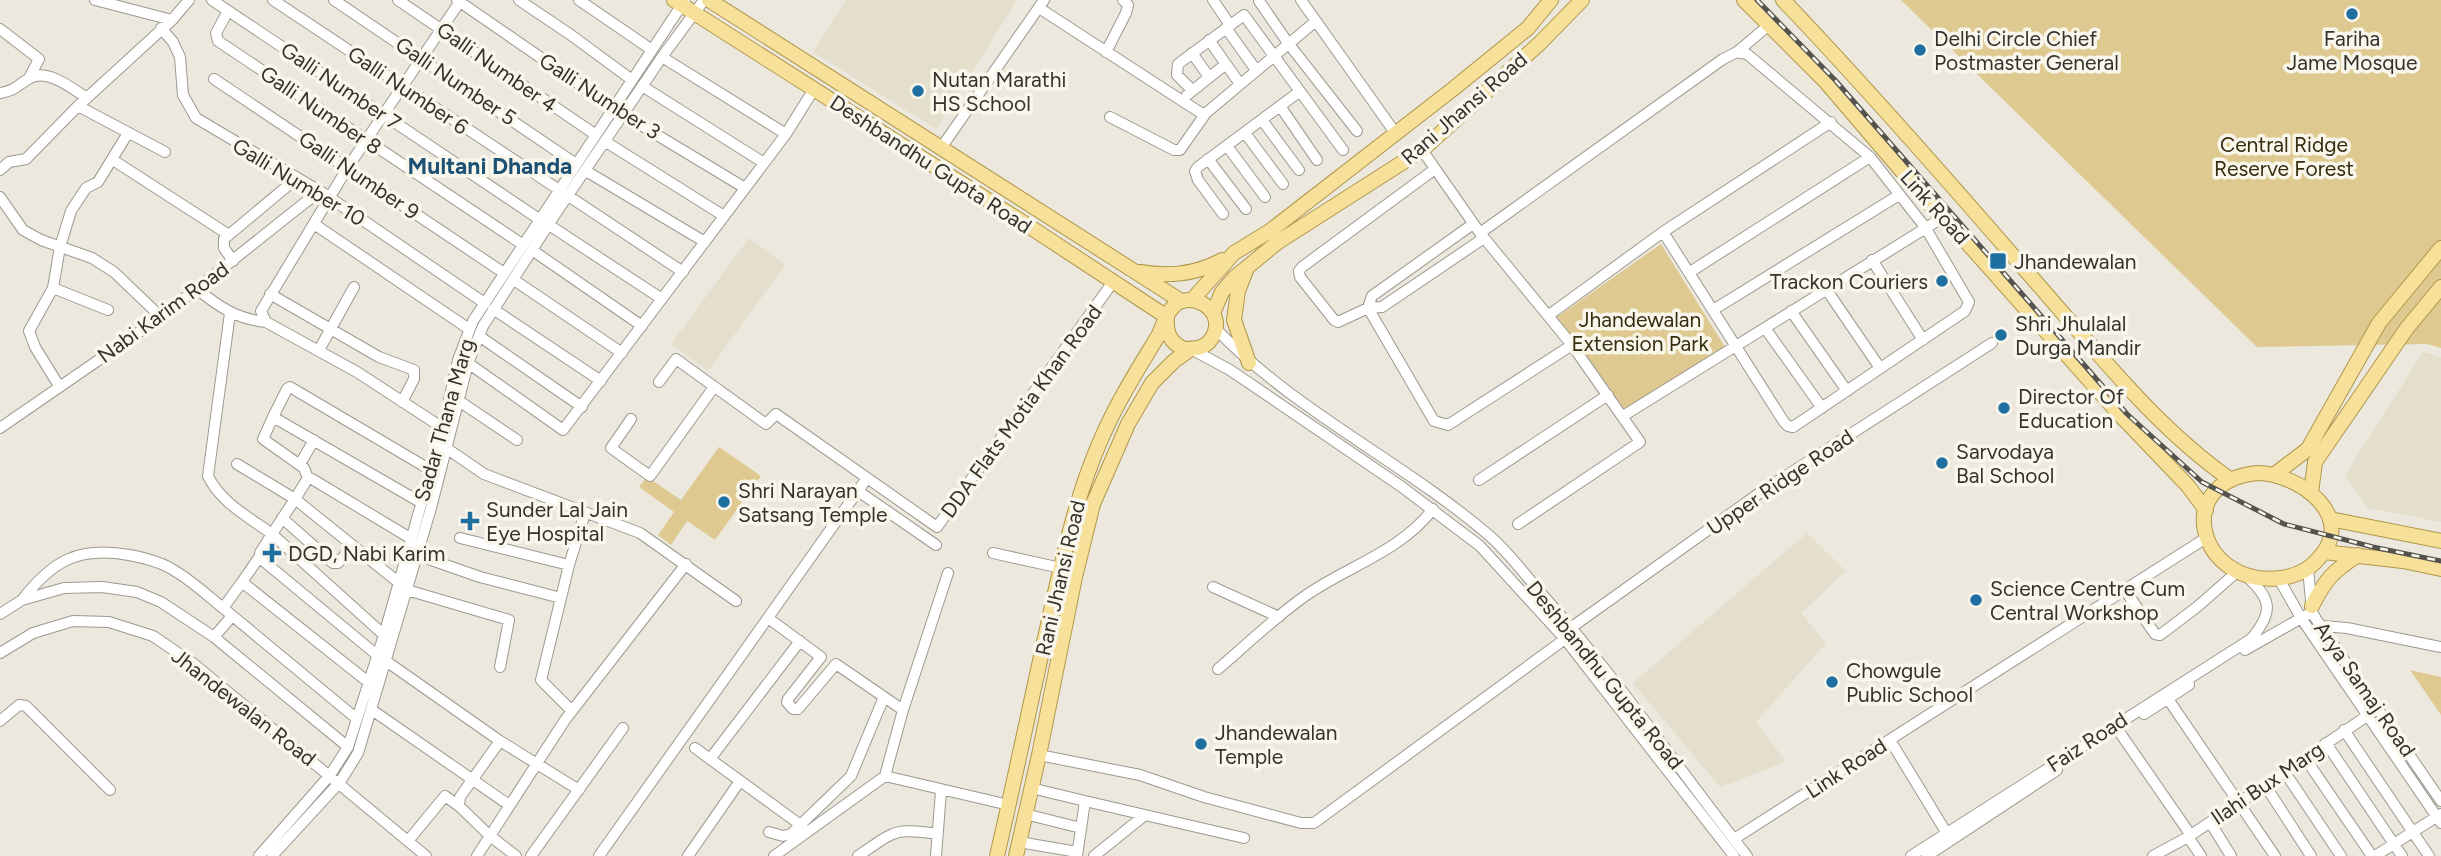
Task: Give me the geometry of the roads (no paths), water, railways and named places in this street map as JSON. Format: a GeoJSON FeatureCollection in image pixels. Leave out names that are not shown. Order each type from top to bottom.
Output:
{"type":"FeatureCollection","features":[{"type":"Feature","properties":{"kind":"main road","name":"Deshbandhu Gupta Road"},"geometry":{"type":"LineString","coordinates":[[709,0],[1132,271],[1187,300]]}},
{"type":"Feature","properties":{"kind":"main road"},"geometry":{"type":"LineString","coordinates":[[737,0],[739,19]]}},
{"type":"Feature","properties":{"kind":"main road","name":"Rani Jhansi Road"},"geometry":{"type":"LineString","coordinates":[[1187,300],[1234,253],[1270,231],[1528,28],[1551,0]]}},
{"type":"Feature","properties":{"kind":"main road","name":"Rani Jhansi Road"},"geometry":{"type":"LineString","coordinates":[[1213,313],[1222,292],[1248,267],[1278,242],[1422,150],[1540,43],[1582,0]]}},
{"type":"Feature","properties":{"kind":"main road","name":"Link Road"},"geometry":{"type":"LineString","coordinates":[[1744,0],[1825,81],[1942,218],[2188,486],[2206,510]]}},
{"type":"Feature","properties":{"kind":"main road","name":"Link Road"},"geometry":{"type":"LineString","coordinates":[[1783,0],[1866,87],[2139,400],[2231,480]]}},
{"type":"Feature","properties":{"kind":"main road","name":"Deshbandhu Gupta Road"},"geometry":{"type":"LineString","coordinates":[[684,4],[1167,317]]}},
{"type":"Feature","properties":{"kind":"main road"},"geometry":{"type":"LineString","coordinates":[[2275,474],[2308,449],[2379,323],[2441,248]]}},
{"type":"Feature","properties":{"kind":"main road"},"geometry":{"type":"LineString","coordinates":[[1132,271],[1159,276],[1188,273],[1209,267],[1234,253]]}},
{"type":"Feature","properties":{"kind":"main road"},"geometry":{"type":"LineString","coordinates":[[1248,267],[1238,291],[1234,320],[1250,363]]}},
{"type":"Feature","properties":{"kind":"main road"},"geometry":{"type":"LineString","coordinates":[[2311,493],[2315,462],[2407,328],[2441,287]]}},
{"type":"Feature","properties":{"kind":"main road"},"geometry":{"type":"LineString","coordinates":[[1187,300],[1199,301],[1213,313],[1216,329],[1207,344],[1200,348],[1179,347],[1169,338],[1166,329],[1167,317],[1173,307],[1187,300]]}},
{"type":"Feature","properties":{"kind":"main road","name":"Rani Jhansi Road"},"geometry":{"type":"LineString","coordinates":[[997,856],[1077,502],[1090,463],[1114,412],[1167,317]]}},
{"type":"Feature","properties":{"kind":"main road","name":"Rani Jhansi Road"},"geometry":{"type":"LineString","coordinates":[[1018,849],[1093,503],[1128,424],[1152,383],[1174,361],[1191,349]]}},
{"type":"Feature","properties":{"kind":"main road"},"geometry":{"type":"LineString","coordinates":[[2253,474],[2275,474],[2297,483],[2311,493],[2330,519],[2331,535],[2324,552],[2308,568],[2279,579],[2259,578],[2240,572],[2221,560],[2210,548],[2204,524],[2206,510],[2215,492],[2231,480],[2253,474]]}},
{"type":"Feature","properties":{"kind":"main road"},"geometry":{"type":"LineString","coordinates":[[2330,519],[2441,541]]}},
{"type":"Feature","properties":{"kind":"main road"},"geometry":{"type":"LineString","coordinates":[[2324,552],[2441,569]]}},
{"type":"Feature","properties":{"kind":"main road"},"geometry":{"type":"LineString","coordinates":[[2306,612],[2325,581],[2336,569],[2358,555]]}},
{"type":"Feature","properties":{"kind":"street"},"geometry":{"type":"LineString","coordinates":[[95,0],[172,20]]}},
{"type":"Feature","properties":{"kind":"street"},"geometry":{"type":"LineString","coordinates":[[0,170],[9,162],[26,159],[82,102],[172,20],[188,0]]}},
{"type":"Feature","properties":{"kind":"street","name":"Galli Number 7"},"geometry":{"type":"LineString","coordinates":[[212,0],[662,299]]}},
{"type":"Feature","properties":{"kind":"street","name":"Galli Number 6"},"geometry":{"type":"LineString","coordinates":[[273,0],[682,272]]}},
{"type":"Feature","properties":{"kind":"street","name":"Galli Number 5"},"geometry":{"type":"LineString","coordinates":[[334,0],[581,167],[705,242]]}},
{"type":"Feature","properties":{"kind":"street","name":"Galli Number 4"},"geometry":{"type":"LineString","coordinates":[[398,0],[601,139],[724,216]]}},
{"type":"Feature","properties":{"kind":"street"},"geometry":{"type":"LineString","coordinates":[[519,0],[637,83],[764,163]]}},
{"type":"Feature","properties":{"kind":"street"},"geometry":{"type":"LineString","coordinates":[[579,0],[657,53],[786,134]]}},
{"type":"Feature","properties":{"kind":"street","name":"Sadar Thana Marg"},"geometry":{"type":"LineString","coordinates":[[272,856],[358,753],[372,710],[384,635],[417,555],[446,448],[455,372],[474,332],[488,305],[657,53],[684,4],[704,0]]}},
{"type":"Feature","properties":{"kind":"street"},"geometry":{"type":"LineString","coordinates":[[1106,52],[1126,13],[1128,5],[1123,0]]}},
{"type":"Feature","properties":{"kind":"street"},"geometry":{"type":"LineString","coordinates":[[1213,0],[1256,70]]}},
{"type":"Feature","properties":{"kind":"street"},"geometry":{"type":"LineString","coordinates":[[1301,0],[1396,134]]}},
{"type":"Feature","properties":{"kind":"street"},"geometry":{"type":"LineString","coordinates":[[266,322],[261,311],[314,224],[325,194],[348,167],[459,1]]}},
{"type":"Feature","properties":{"kind":"street","name":"Galli Number 3"},"geometry":{"type":"LineString","coordinates":[[459,1],[619,112],[746,188]]}},
{"type":"Feature","properties":{"kind":"street"},"geometry":{"type":"LineString","coordinates":[[1259,1],[1288,43],[1357,131]]}},
{"type":"Feature","properties":{"kind":"street"},"geometry":{"type":"LineString","coordinates":[[941,148],[1042,4],[1106,52],[1179,101],[1196,112],[1206,113]]}},
{"type":"Feature","properties":{"kind":"street","name":"Galli Number 8"},"geometry":{"type":"LineString","coordinates":[[228,11],[216,33],[218,41],[642,326]]}},
{"type":"Feature","properties":{"kind":"street"},"geometry":{"type":"LineString","coordinates":[[1192,90],[1177,75],[1178,64],[1244,15],[1343,150]]}},
{"type":"Feature","properties":{"kind":"street"},"geometry":{"type":"LineString","coordinates":[[1110,117],[1174,150],[1180,150],[1206,113],[1316,21]]}},
{"type":"Feature","properties":{"kind":"street"},"geometry":{"type":"LineString","coordinates":[[1435,169],[1299,271],[1300,277],[1334,320],[1340,321],[1367,308],[1382,307],[1479,232],[1737,52],[1769,25]]}},
{"type":"Feature","properties":{"kind":"street","name":"Galli Number 10"},"geometry":{"type":"LineString","coordinates":[[162,28],[180,57],[183,95],[196,118],[325,194],[601,381]]}},
{"type":"Feature","properties":{"kind":"street"},"geometry":{"type":"LineString","coordinates":[[0,29],[39,59],[29,78],[15,90],[0,93]]}},
{"type":"Feature","properties":{"kind":"street"},"geometry":{"type":"LineString","coordinates":[[1209,40],[1240,83]]}},
{"type":"Feature","properties":{"kind":"street"},"geometry":{"type":"LineString","coordinates":[[1663,232],[1735,348],[1788,426],[1793,427],[1822,408],[1965,311],[1969,305],[1925,227],[1870,157],[1754,59],[1737,52]]}},
{"type":"Feature","properties":{"kind":"street"},"geometry":{"type":"LineString","coordinates":[[1192,53],[1209,77]]}},
{"type":"Feature","properties":{"kind":"street"},"geometry":{"type":"LineString","coordinates":[[1179,101],[1226,64]]}},
{"type":"Feature","properties":{"kind":"street"},"geometry":{"type":"LineString","coordinates":[[29,78],[38,75],[48,77],[128,133],[165,152]]}},
{"type":"Feature","properties":{"kind":"street","name":"Galli Number 9"},"geometry":{"type":"LineString","coordinates":[[214,79],[622,353]]}},
{"type":"Feature","properties":{"kind":"street"},"geometry":{"type":"LineString","coordinates":[[468,363],[563,430],[786,134],[814,89]]}},
{"type":"Feature","properties":{"kind":"street"},"geometry":{"type":"LineString","coordinates":[[1223,214],[1196,175],[1198,167],[1299,92]]}},
{"type":"Feature","properties":{"kind":"street"},"geometry":{"type":"LineString","coordinates":[[1280,107],[1317,160]]}},
{"type":"Feature","properties":{"kind":"street"},"geometry":{"type":"LineString","coordinates":[[1262,120],[1299,170]]}},
{"type":"Feature","properties":{"kind":"street"},"geometry":{"type":"LineString","coordinates":[[1549,315],[1663,232],[1831,122]]}},
{"type":"Feature","properties":{"kind":"street"},"geometry":{"type":"LineString","coordinates":[[59,386],[35,347],[29,331],[53,288],[66,223],[75,204],[86,188],[98,182],[128,133]]}},
{"type":"Feature","properties":{"kind":"street"},"geometry":{"type":"LineString","coordinates":[[1245,133],[1283,184]]}},
{"type":"Feature","properties":{"kind":"street"},"geometry":{"type":"LineString","coordinates":[[1227,146],[1265,197]]}},
{"type":"Feature","properties":{"kind":"street"},"geometry":{"type":"LineString","coordinates":[[1422,150],[1479,232],[1572,345],[1640,442],[1518,524]]}},
{"type":"Feature","properties":{"kind":"street"},"geometry":{"type":"LineString","coordinates":[[1690,272],[1870,157]]}},
{"type":"Feature","properties":{"kind":"street"},"geometry":{"type":"LineString","coordinates":[[1208,159],[1246,209]]}},
{"type":"Feature","properties":{"kind":"street"},"geometry":{"type":"LineString","coordinates":[[113,160],[229,234]]}},
{"type":"Feature","properties":{"kind":"street"},"geometry":{"type":"LineString","coordinates":[[233,261],[222,243],[229,234],[297,178]]}},
{"type":"Feature","properties":{"kind":"street","name":"Nabi Karim Road"},"geometry":{"type":"LineString","coordinates":[[0,428],[161,317],[307,201],[325,194]]}},
{"type":"Feature","properties":{"kind":"street"},"geometry":{"type":"LineString","coordinates":[[1713,310],[1899,195]]}},
{"type":"Feature","properties":{"kind":"street"},"geometry":{"type":"LineString","coordinates":[[0,197],[23,230],[41,240],[92,258],[114,272],[161,317]]}},
{"type":"Feature","properties":{"kind":"street"},"geometry":{"type":"LineString","coordinates":[[1623,415],[1942,218]]}},
{"type":"Feature","properties":{"kind":"street"},"geometry":{"type":"LineString","coordinates":[[314,224],[582,407]]}},
{"type":"Feature","properties":{"kind":"street"},"geometry":{"type":"LineString","coordinates":[[1367,308],[1372,296],[1479,232]]}},
{"type":"Feature","properties":{"kind":"street"},"geometry":{"type":"LineString","coordinates":[[1871,260],[1923,340]]}},
{"type":"Feature","properties":{"kind":"street","name":"DDA Flats Motia Khan Road"},"geometry":{"type":"LineString","coordinates":[[659,382],[676,359],[766,424],[776,414],[937,527],[1113,282]]}},
{"type":"Feature","properties":{"kind":"street"},"geometry":{"type":"LineString","coordinates":[[319,350],[354,287]]}},
{"type":"Feature","properties":{"kind":"street"},"geometry":{"type":"LineString","coordinates":[[53,288],[108,310]]}},
{"type":"Feature","properties":{"kind":"street"},"geometry":{"type":"LineString","coordinates":[[197,289],[230,313],[253,321],[266,322],[319,350],[447,430]]}},
{"type":"Feature","properties":{"kind":"street"},"geometry":{"type":"LineString","coordinates":[[1826,289],[1880,368]]}},
{"type":"Feature","properties":{"kind":"street"},"geometry":{"type":"LineString","coordinates":[[267,298],[331,329],[379,357],[414,370],[414,379],[402,402]]}},
{"type":"Feature","properties":{"kind":"street"},"geometry":{"type":"LineString","coordinates":[[1367,308],[1434,421],[1441,425],[1448,425],[1572,345]]}},
{"type":"Feature","properties":{"kind":"street"},"geometry":{"type":"LineString","coordinates":[[1791,311],[1847,391]]}},
{"type":"Feature","properties":{"kind":"street"},"geometry":{"type":"LineString","coordinates":[[230,313],[207,467],[212,486],[272,534],[384,635]]}},
{"type":"Feature","properties":{"kind":"street"},"geometry":{"type":"LineString","coordinates":[[1765,328],[1822,408]]}},
{"type":"Feature","properties":{"kind":"street","name":"Deshbandhu Gupta Road"},"geometry":{"type":"LineString","coordinates":[[1216,329],[1250,363],[1425,486],[1493,540],[1572,627],[1748,856]]}},
{"type":"Feature","properties":{"kind":"street","name":"Sadar Thana Marg"},"geometry":{"type":"LineString","coordinates":[[259,856],[335,779],[348,747],[368,681],[381,658],[402,586],[410,538],[429,469],[459,401],[474,332]]}},
{"type":"Feature","properties":{"kind":"street","name":"Upper Ridge Road"},"geometry":{"type":"LineString","coordinates":[[1572,627],[1761,492],[1992,343]]}},
{"type":"Feature","properties":{"kind":"street","name":"Deshbandhu Gupta Road"},"geometry":{"type":"LineString","coordinates":[[1191,349],[1230,370],[1433,509],[1480,546],[1565,639],[1734,856]]}},
{"type":"Feature","properties":{"kind":"street"},"geometry":{"type":"LineString","coordinates":[[410,538],[308,478],[300,464],[263,439],[290,387],[429,469]]}},
{"type":"Feature","properties":{"kind":"street"},"geometry":{"type":"LineString","coordinates":[[631,419],[611,448],[650,476],[714,387]]}},
{"type":"Feature","properties":{"kind":"street"},"geometry":{"type":"LineString","coordinates":[[1479,480],[1608,395]]}},
{"type":"Feature","properties":{"kind":"street"},"geometry":{"type":"LineString","coordinates":[[459,401],[517,440]]}},
{"type":"Feature","properties":{"kind":"street"},"geometry":{"type":"LineString","coordinates":[[273,417],[421,502]]}},
{"type":"Feature","properties":{"kind":"street"},"geometry":{"type":"LineString","coordinates":[[300,464],[314,440]]}},
{"type":"Feature","properties":{"kind":"street"},"geometry":{"type":"LineString","coordinates":[[446,448],[484,474],[640,533],[736,601]]}},
{"type":"Feature","properties":{"kind":"street"},"geometry":{"type":"LineString","coordinates":[[237,464],[295,499],[402,586],[509,620],[500,667]]}},
{"type":"Feature","properties":{"kind":"street"},"geometry":{"type":"LineString","coordinates":[[223,608],[260,556],[308,478]]}},
{"type":"Feature","properties":{"kind":"street"},"geometry":{"type":"LineString","coordinates":[[599,856],[867,478]]}},
{"type":"Feature","properties":{"kind":"street"},"geometry":{"type":"LineString","coordinates":[[1417,498],[1425,486]]}},
{"type":"Feature","properties":{"kind":"street"},"geometry":{"type":"LineString","coordinates":[[858,491],[936,545]]}},
{"type":"Feature","properties":{"kind":"street"},"geometry":{"type":"LineString","coordinates":[[1218,669],[1306,596],[1418,529],[1433,509]]}},
{"type":"Feature","properties":{"kind":"street"},"geometry":{"type":"LineString","coordinates":[[572,711],[541,680],[569,565],[585,513]]}},
{"type":"Feature","properties":{"kind":"street"},"geometry":{"type":"LineString","coordinates":[[282,518],[336,564],[353,546]]}},
{"type":"Feature","properties":{"kind":"street"},"geometry":{"type":"LineString","coordinates":[[460,538],[569,565]]}},
{"type":"Feature","properties":{"kind":"street","name":"Link Road"},"geometry":{"type":"LineString","coordinates":[[1734,839],[2206,538]]}},
{"type":"Feature","properties":{"kind":"street"},"geometry":{"type":"LineString","coordinates":[[0,614],[22,600],[53,566],[68,558],[88,552],[109,551],[146,558],[173,569],[357,719]]}},
{"type":"Feature","properties":{"kind":"street"},"geometry":{"type":"LineString","coordinates":[[993,553],[1061,568]]}},
{"type":"Feature","properties":{"kind":"street"},"geometry":{"type":"LineString","coordinates":[[417,555],[480,578],[561,598]]}},
{"type":"Feature","properties":{"kind":"street"},"geometry":{"type":"LineString","coordinates":[[260,556],[381,658],[500,741],[579,790]]}},
{"type":"Feature","properties":{"kind":"street"},"geometry":{"type":"LineString","coordinates":[[477,856],[572,711],[686,564]]}},
{"type":"Feature","properties":{"kind":"street"},"geometry":{"type":"LineString","coordinates":[[2305,758],[2374,856],[2440,818],[2368,715],[2306,612],[2308,568]]}},
{"type":"Feature","properties":{"kind":"street"},"geometry":{"type":"LineString","coordinates":[[2124,590],[2155,634],[2160,635],[2240,572]]}},
{"type":"Feature","properties":{"kind":"street","name":"Faiz Road"},"geometry":{"type":"LineString","coordinates":[[1911,856],[2250,639],[2267,616],[2266,602],[2259,588],[2240,572]]}},
{"type":"Feature","properties":{"kind":"street"},"geometry":{"type":"LineString","coordinates":[[774,856],[885,776],[903,710],[948,573]]}},
{"type":"Feature","properties":{"kind":"street","name":"Arya Samaj Road"},"geometry":{"type":"LineString","coordinates":[[2279,579],[2306,612],[2322,626],[2441,801]]}},
{"type":"Feature","properties":{"kind":"street"},"geometry":{"type":"LineString","coordinates":[[242,582],[368,681]]}},
{"type":"Feature","properties":{"kind":"street"},"geometry":{"type":"LineString","coordinates":[[22,600],[64,588],[103,587],[137,592],[161,603],[214,638],[348,747]]}},
{"type":"Feature","properties":{"kind":"street"},"geometry":{"type":"LineString","coordinates":[[1213,587],[1279,617]]}},
{"type":"Feature","properties":{"kind":"street"},"geometry":{"type":"LineString","coordinates":[[1927,856],[2203,675],[2306,612]]}},
{"type":"Feature","properties":{"kind":"street"},"geometry":{"type":"LineString","coordinates":[[214,638],[232,616]]}},
{"type":"Feature","properties":{"kind":"street"},"geometry":{"type":"LineString","coordinates":[[768,618],[821,657],[788,699],[788,704],[793,709],[798,709],[836,664],[903,710]]}},
{"type":"Feature","properties":{"kind":"street","name":"Jhandewalan Road"},"geometry":{"type":"LineString","coordinates":[[0,653],[33,633],[73,621],[109,622],[152,636],[194,663],[426,856]]}},
{"type":"Feature","properties":{"kind":"street"},"geometry":{"type":"LineString","coordinates":[[2322,626],[2347,628],[2441,647]]}},
{"type":"Feature","properties":{"kind":"street"},"geometry":{"type":"LineString","coordinates":[[1039,755],[1140,775],[1204,797],[1301,824],[1314,823],[1565,639],[1572,627]]}},
{"type":"Feature","properties":{"kind":"street"},"geometry":{"type":"LineString","coordinates":[[710,760],[800,641]]}},
{"type":"Feature","properties":{"kind":"street"},"geometry":{"type":"LineString","coordinates":[[769,832],[783,836],[791,834],[851,776],[884,697]]}},
{"type":"Feature","properties":{"kind":"street"},"geometry":{"type":"LineString","coordinates":[[2168,699],[2275,856]]}},
{"type":"Feature","properties":{"kind":"street"},"geometry":{"type":"LineString","coordinates":[[0,721],[19,705],[26,706],[110,790]]}},
{"type":"Feature","properties":{"kind":"street","name":"Ilahi Bux Marg"},"geometry":{"type":"LineString","coordinates":[[2153,856],[2169,852],[2379,708]]}},
{"type":"Feature","properties":{"kind":"street"},"geometry":{"type":"LineString","coordinates":[[372,710],[509,806]]}},
{"type":"Feature","properties":{"kind":"street"},"geometry":{"type":"LineString","coordinates":[[531,856],[623,728]]}},
{"type":"Feature","properties":{"kind":"street"},"geometry":{"type":"LineString","coordinates":[[2118,730],[2202,856]]}},
{"type":"Feature","properties":{"kind":"street"},"geometry":{"type":"LineString","coordinates":[[2344,730],[2429,856]]}},
{"type":"Feature","properties":{"kind":"street"},"geometry":{"type":"LineString","coordinates":[[1890,740],[1946,832]]}},
{"type":"Feature","properties":{"kind":"street"},"geometry":{"type":"LineString","coordinates":[[458,806],[460,797],[500,741]]}},
{"type":"Feature","properties":{"kind":"street"},"geometry":{"type":"LineString","coordinates":[[2326,743],[2402,856]]}},
{"type":"Feature","properties":{"kind":"street"},"geometry":{"type":"LineString","coordinates":[[695,748],[802,826]]}},
{"type":"Feature","properties":{"kind":"street"},"geometry":{"type":"LineString","coordinates":[[2284,771],[2341,856]]}},
{"type":"Feature","properties":{"kind":"street"},"geometry":{"type":"LineString","coordinates":[[885,776],[1009,805]]}},
{"type":"Feature","properties":{"kind":"street"},"geometry":{"type":"LineString","coordinates":[[688,856],[740,781]]}},
{"type":"Feature","properties":{"kind":"street"},"geometry":{"type":"LineString","coordinates":[[2265,785],[2311,856]]}},
{"type":"Feature","properties":{"kind":"street"},"geometry":{"type":"LineString","coordinates":[[1031,788],[1244,838]]}},
{"type":"Feature","properties":{"kind":"street"},"geometry":{"type":"LineString","coordinates":[[936,856],[941,791]]}},
{"type":"Feature","properties":{"kind":"street"},"geometry":{"type":"LineString","coordinates":[[408,841],[445,796],[516,856]]}},
{"type":"Feature","properties":{"kind":"street"},"geometry":{"type":"LineString","coordinates":[[1018,849],[1077,854],[1085,801]]}},
{"type":"Feature","properties":{"kind":"street"},"geometry":{"type":"LineString","coordinates":[[1025,814],[1081,828]]}},
{"type":"Feature","properties":{"kind":"street"},"geometry":{"type":"LineString","coordinates":[[1094,856],[1145,814]]}},
{"type":"Feature","properties":{"kind":"street"},"geometry":{"type":"LineString","coordinates":[[2210,822],[2231,856]]}},
{"type":"Feature","properties":{"kind":"street"},"geometry":{"type":"LineString","coordinates":[[864,854],[893,832],[908,829],[937,834]]}},
{"type":"Feature","properties":{"kind":"street"},"geometry":{"type":"LineString","coordinates":[[1944,845],[1951,856]]}},
{"type":"Feature","properties":{"kind":"railway"},"geometry":{"type":"LineString","coordinates":[[1757,0],[1835,80],[2127,414],[2202,482],[2284,524],[2441,561]]}},
{"type":"Feature","properties":{"kind":"place","name":"Fariha Jame Mosque"},"geometry":{"type":"Point","coordinates":[2352,14]}},
{"type":"Feature","properties":{"kind":"place","name":"Delhi Circle Chief Postmaster General"},"geometry":{"type":"Point","coordinates":[1920,50]}},
{"type":"Feature","properties":{"kind":"place","name":"Nutan Marathi HS School"},"geometry":{"type":"Point","coordinates":[918,91]}},
{"type":"Feature","properties":{"kind":"place","name":"Jhandewalan"},"geometry":{"type":"Point","coordinates":[1998,261]}},
{"type":"Feature","properties":{"kind":"place","name":"Trackon Couriers"},"geometry":{"type":"Point","coordinates":[1942,281]}},
{"type":"Feature","properties":{"kind":"place","name":"Shri Jhulalal Durga Mandir"},"geometry":{"type":"Point","coordinates":[2001,335]}},
{"type":"Feature","properties":{"kind":"place","name":"Director Of Education"},"geometry":{"type":"Point","coordinates":[2004,408]}},
{"type":"Feature","properties":{"kind":"place","name":"Sarvodaya Bal School"},"geometry":{"type":"Point","coordinates":[1942,463]}},
{"type":"Feature","properties":{"kind":"place","name":"Shri Narayan Satsang Temple"},"geometry":{"type":"Point","coordinates":[724,502]}},
{"type":"Feature","properties":{"kind":"place","name":"Sunder Lal Jain Eye Hospital"},"geometry":{"type":"Point","coordinates":[470,521]}},
{"type":"Feature","properties":{"kind":"place","name":"DGD, Nabi Karim"},"geometry":{"type":"Point","coordinates":[272,553]}},
{"type":"Feature","properties":{"kind":"place","name":"Science Centre Cum Central Workshop"},"geometry":{"type":"Point","coordinates":[1976,600]}},
{"type":"Feature","properties":{"kind":"place","name":"Chowgule Public School"},"geometry":{"type":"Point","coordinates":[1832,682]}},
{"type":"Feature","properties":{"kind":"place","name":"Jhandewalan Temple"},"geometry":{"type":"Point","coordinates":[1201,744]}},
{"type":"Feature","properties":{"kind":"district","name":"Multani Dhanda"},"geometry":{"type":"Point","coordinates":[490,166]}},
{"type":"Feature","properties":{"kind":"park label","name":"Central Ridge Reserve Forest"},"geometry":{"type":"Point","coordinates":[2284,156]}},
{"type":"Feature","properties":{"kind":"park label","name":"Jhandewalan Extension Park"},"geometry":{"type":"Point","coordinates":[1640,331]}}]}
